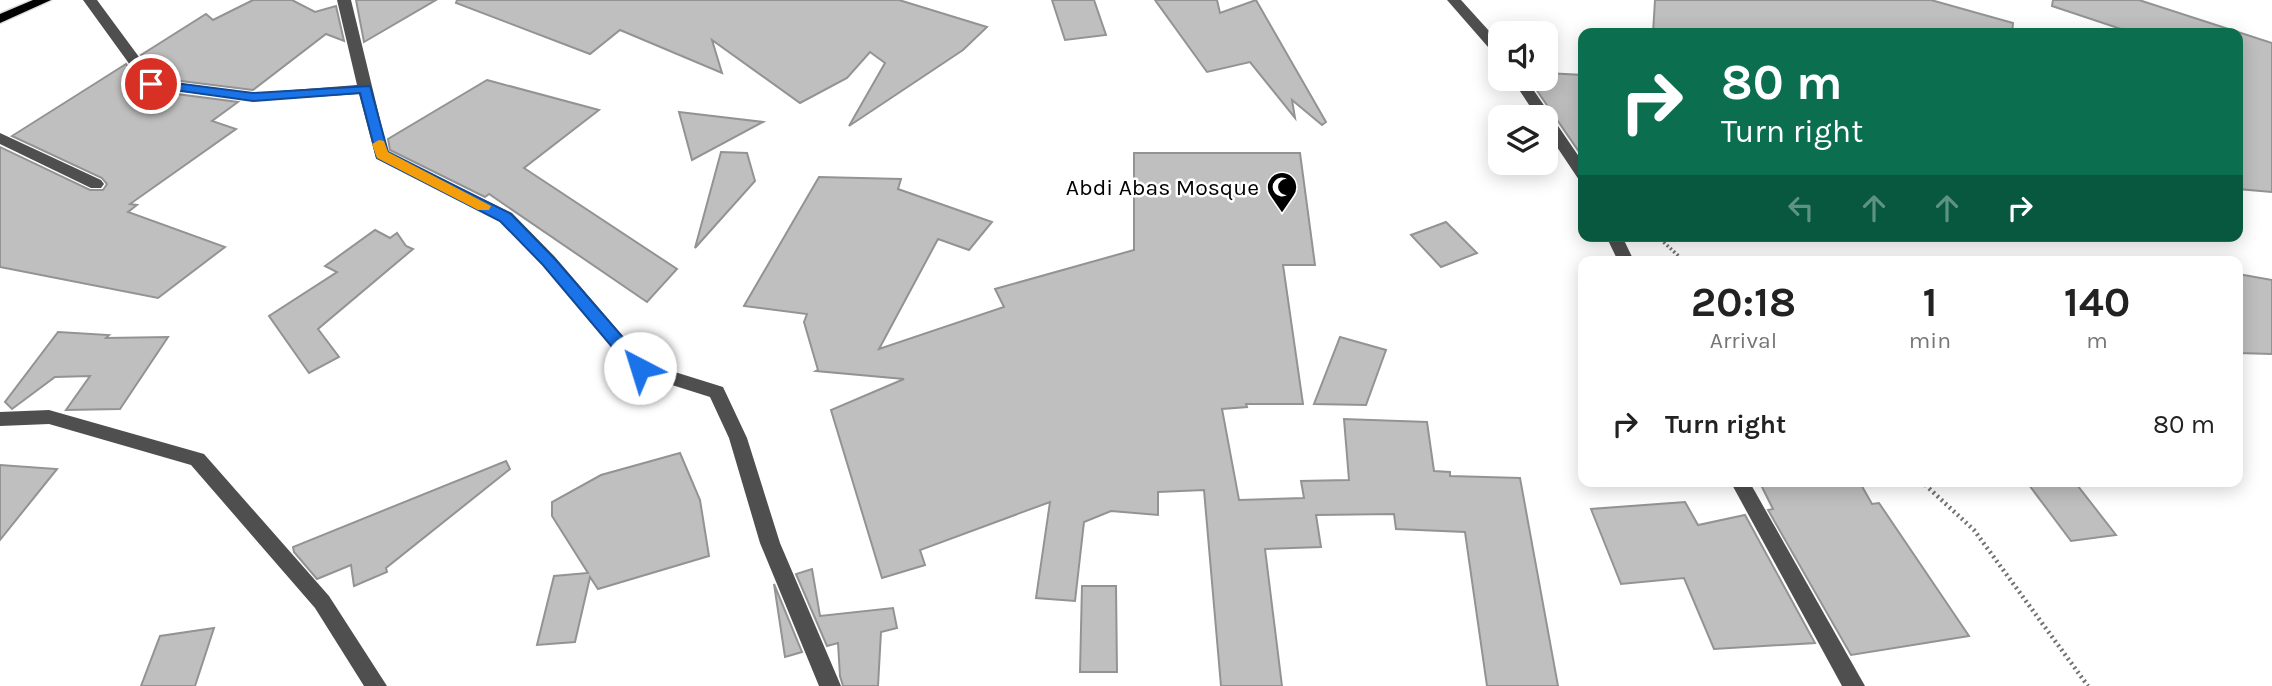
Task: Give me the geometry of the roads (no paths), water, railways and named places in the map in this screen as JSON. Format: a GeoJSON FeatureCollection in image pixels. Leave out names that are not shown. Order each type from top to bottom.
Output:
{"type":"FeatureCollection","features":[{"type":"Feature","properties":{"kind":"main road"},"geometry":{"type":"LineString","coordinates":[[0,19],[44,0]]}},
{"type":"Feature","properties":{"kind":"street"},"geometry":{"type":"LineString","coordinates":[[90,0],[151,84],[253,97],[366,89]]}},
{"type":"Feature","properties":{"kind":"street"},"geometry":{"type":"LineString","coordinates":[[344,0],[382,155],[506,217],[549,261],[640,368],[717,391],[738,438],[770,543],[830,686]]}},
{"type":"Feature","properties":{"kind":"street"},"geometry":{"type":"LineString","coordinates":[[1454,0],[1488,38]]}},
{"type":"Feature","properties":{"kind":"street"},"geometry":{"type":"LineString","coordinates":[[1527,91],[1578,167]]}},
{"type":"Feature","properties":{"kind":"street"},"geometry":{"type":"LineString","coordinates":[[0,138],[96,184]]}},
{"type":"Feature","properties":{"kind":"street"},"geometry":{"type":"LineString","coordinates":[[0,419],[49,417],[197,459],[322,602],[376,686]]}},
{"type":"Feature","properties":{"kind":"street"},"geometry":{"type":"LineString","coordinates":[[1742,487],[1854,686]]}},
{"type":"Feature","properties":{"kind":"place","name":"Abdi Abas Mosque"},"geometry":{"type":"Point","coordinates":[1282,214]}}]}
